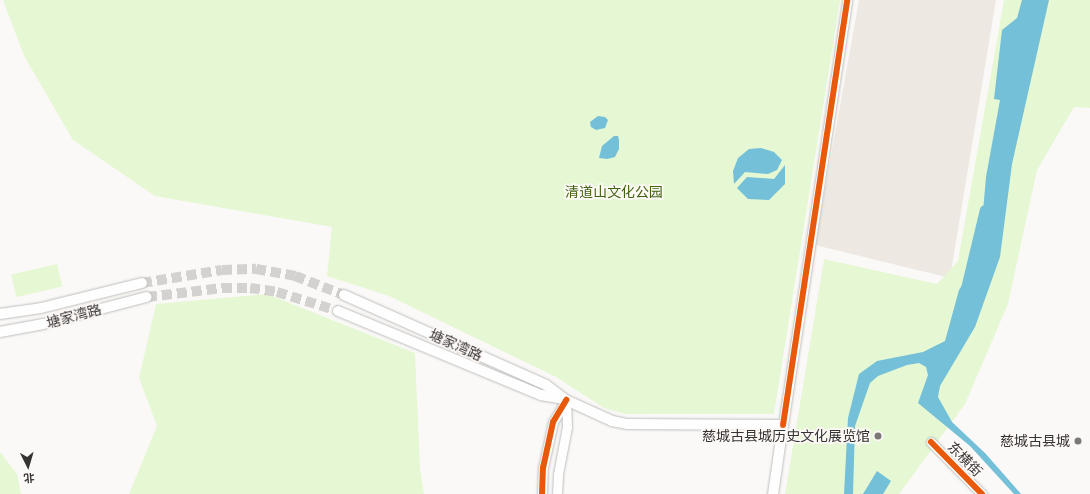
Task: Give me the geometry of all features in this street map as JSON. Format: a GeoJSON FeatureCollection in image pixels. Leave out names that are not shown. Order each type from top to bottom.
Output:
{"type":"FeatureCollection","features":[{"type":"Feature","properties":{"kind":"main road","name":"塘家湾路"},"geometry":{"type":"LineString","coordinates":[[0,314],[41,308],[142,284]]}},
{"type":"Feature","properties":{"kind":"main road","name":"塘家湾路"},"geometry":{"type":"LineString","coordinates":[[344,295],[546,385],[566,400],[602,418],[627,424],[783,425]]}},
{"type":"Feature","properties":{"kind":"main road","name":"塘家湾路"},"geometry":{"type":"LineString","coordinates":[[0,332],[43,324],[147,297]]}},
{"type":"Feature","properties":{"kind":"main road","name":"塘家湾路"},"geometry":{"type":"LineString","coordinates":[[338,311],[541,395],[566,400]]}},
{"type":"Feature","properties":{"kind":"main road"},"geometry":{"type":"LineString","coordinates":[[773,494],[783,425]]}},
{"type":"Feature","properties":{"kind":"street"},"geometry":{"type":"LineString","coordinates":[[783,425],[847,0]]}},
{"type":"Feature","properties":{"kind":"street"},"geometry":{"type":"LineString","coordinates":[[542,494],[543,468],[552,422],[566,400]]}},
{"type":"Feature","properties":{"kind":"street"},"geometry":{"type":"LineString","coordinates":[[557,494],[558,474],[567,427],[566,400]]}},
{"type":"Feature","properties":{"kind":"street","name":"东横街"},"geometry":{"type":"LineString","coordinates":[[931,442],[982,494]]}},
{"type":"Feature","properties":{"kind":"shaded area"},"geometry":{"type":"Polygon","coordinates":[[[859,0],[996,0],[950,278],[815,245],[859,0]]]}},
{"type":"Feature","properties":{"kind":"green space","name":"清道山文化公园"},"geometry":{"type":"Polygon","coordinates":[[[3,0],[840,0],[774,414],[625,414],[604,408],[556,377],[389,296],[327,276],[332,227],[155,196],[73,140],[24,56],[3,0]]]}},
{"type":"Feature","properties":{"kind":"green space"},"geometry":{"type":"Polygon","coordinates":[[[1004,0],[1090,0],[1090,108],[1074,107],[1037,170],[1008,304],[965,404],[899,494],[785,494],[824,259],[937,284],[958,261],[1004,0]]]}},
{"type":"Feature","properties":{"kind":"green space"},"geometry":{"type":"Polygon","coordinates":[[[57,264],[62,286],[16,297],[11,275],[57,264]]]}},
{"type":"Feature","properties":{"kind":"green space"},"geometry":{"type":"Polygon","coordinates":[[[267,294],[415,353],[420,468],[424,494],[129,494],[157,426],[139,378],[156,304],[267,294]]]}},
{"type":"Feature","properties":{"kind":"green space"},"geometry":{"type":"Polygon","coordinates":[[[0,452],[17,474],[21,494],[0,494],[0,452]]]}},
{"type":"Feature","properties":{"kind":"water"},"geometry":{"type":"Polygon","coordinates":[[[1022,0],[1049,0],[1012,164],[1000,257],[975,327],[940,386],[938,397],[952,422],[985,453],[1021,494],[1014,494],[970,446],[918,403],[928,375],[926,367],[919,363],[907,365],[878,376],[870,383],[855,426],[853,494],[844,494],[848,418],[859,374],[877,361],[923,352],[945,341],[959,290],[973,268],[980,246],[986,177],[1000,100],[994,99],[1002,30],[1017,18],[1022,0]]]}},
{"type":"Feature","properties":{"kind":"water"},"geometry":{"type":"Polygon","coordinates":[[[598,116],[605,117],[608,120],[605,128],[596,130],[591,127],[590,122],[598,116]]]}},
{"type":"Feature","properties":{"kind":"water"},"geometry":{"type":"Polygon","coordinates":[[[614,136],[618,136],[619,140],[619,149],[615,157],[607,159],[599,158],[602,146],[614,136]]]}},
{"type":"Feature","properties":{"kind":"water"},"geometry":{"type":"Polygon","coordinates":[[[761,148],[774,152],[782,160],[777,170],[768,174],[745,172],[734,184],[733,171],[738,158],[749,149],[761,148]]]}},
{"type":"Feature","properties":{"kind":"water"},"geometry":{"type":"Polygon","coordinates":[[[785,165],[785,184],[769,200],[748,199],[737,188],[747,177],[774,179],[785,165]]]}},
{"type":"Feature","properties":{"kind":"water"},"geometry":{"type":"Polygon","coordinates":[[[877,471],[891,481],[883,494],[863,494],[877,471]]]}},
{"type":"Feature","properties":{"kind":"waterway"},"geometry":{"type":"LineString","coordinates":[[965,288],[984,209]]}},
{"type":"Feature","properties":{"kind":"tunnel"},"geometry":{"type":"LineString","coordinates":[[142,283],[222,270],[256,269],[295,276],[344,295]]}},
{"type":"Feature","properties":{"kind":"tunnel"},"geometry":{"type":"LineString","coordinates":[[147,297],[222,288],[250,288],[277,292],[338,311]]}},
{"type":"Feature","properties":{"kind":"cycle path"},"geometry":{"type":"LineString","coordinates":[[783,425],[847,0]]}},
{"type":"Feature","properties":{"kind":"cycle path"},"geometry":{"type":"LineString","coordinates":[[542,494],[543,468],[553,422],[566,400]]}},
{"type":"Feature","properties":{"kind":"cycle path"},"geometry":{"type":"LineString","coordinates":[[931,442],[982,494]]}},
{"type":"Feature","properties":{"kind":"place","name":"慈城古县城历史文化展览馆"},"geometry":{"type":"Point","coordinates":[878,436]}},
{"type":"Feature","properties":{"kind":"place","name":"慈城古县城"},"geometry":{"type":"Point","coordinates":[1078,441]}}]}
